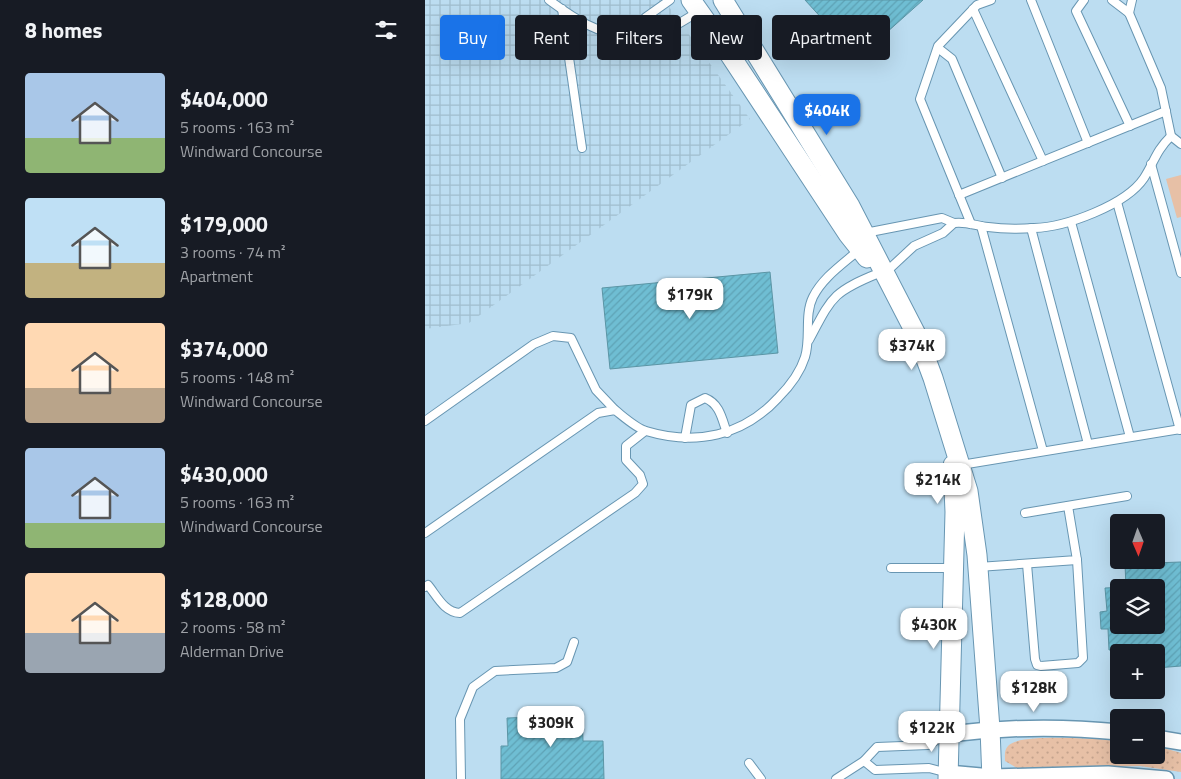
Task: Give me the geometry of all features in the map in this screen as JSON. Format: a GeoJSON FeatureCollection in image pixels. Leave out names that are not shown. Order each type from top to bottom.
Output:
{"type":"FeatureCollection","features":[{"type":"Feature","properties":{"kind":"street"},"geometry":{"type":"LineString","coordinates":[[725,1],[769,72],[862,241],[894,292],[917,338],[933,378],[951,442],[969,491],[978,567],[992,778]]}},
{"type":"Feature","properties":{"kind":"street"},"geometry":{"type":"LineString","coordinates":[[695,6],[862,241]]}},
{"type":"Feature","properties":{"kind":"street"},"geometry":{"type":"LineString","coordinates":[[951,442],[955,512],[948,776],[992,778],[1109,774],[1167,779]]}},
{"type":"Feature","properties":{"kind":"street"},"geometry":{"type":"LineString","coordinates":[[949,734],[990,729],[1084,728],[1110,731]]}},
{"type":"Feature","properties":{"kind":"street"},"geometry":{"type":"LineString","coordinates":[[1165,739],[1181,742]]}},
{"type":"Feature","properties":{"kind":"lane"},"geometry":{"type":"LineString","coordinates":[[549,0],[561,9],[597,28]]}},
{"type":"Feature","properties":{"kind":"lane"},"geometry":{"type":"LineString","coordinates":[[649,15],[669,0]]}},
{"type":"Feature","properties":{"kind":"lane"},"geometry":{"type":"LineString","coordinates":[[971,224],[920,99],[938,48],[973,9],[991,0]]}},
{"type":"Feature","properties":{"kind":"lane"},"geometry":{"type":"LineString","coordinates":[[1031,0],[1088,143]]}},
{"type":"Feature","properties":{"kind":"lane"},"geometry":{"type":"LineString","coordinates":[[1084,0],[1076,11],[1130,126]]}},
{"type":"Feature","properties":{"kind":"lane"},"geometry":{"type":"LineString","coordinates":[[1112,0],[1129,13],[1161,88],[1171,136],[1181,144]]}},
{"type":"Feature","properties":{"kind":"lane"},"geometry":{"type":"LineString","coordinates":[[1129,13],[1133,0]]}},
{"type":"Feature","properties":{"kind":"lane"},"geometry":{"type":"LineString","coordinates":[[681,19],[695,6]]}},
{"type":"Feature","properties":{"kind":"lane"},"geometry":{"type":"LineString","coordinates":[[561,9],[582,148]]}},
{"type":"Feature","properties":{"kind":"lane"},"geometry":{"type":"LineString","coordinates":[[973,9],[1043,161]]}},
{"type":"Feature","properties":{"kind":"lane"},"geometry":{"type":"LineString","coordinates":[[938,48],[952,58],[1002,178]]}},
{"type":"Feature","properties":{"kind":"lane"},"geometry":{"type":"LineString","coordinates":[[959,196],[1166,111]]}},
{"type":"Feature","properties":{"kind":"lane"},"geometry":{"type":"LineString","coordinates":[[425,421],[534,344],[553,336],[571,338],[596,390],[615,410],[645,431],[685,438],[703,438],[727,433],[750,423],[767,411],[797,376],[805,357],[811,299],[821,282],[862,241],[881,232],[942,218],[954,223],[1031,228],[1071,222],[1117,202],[1144,179],[1158,149],[1171,136]]}},
{"type":"Feature","properties":{"kind":"lane"},"geometry":{"type":"LineString","coordinates":[[1151,164],[1181,274]]}},
{"type":"Feature","properties":{"kind":"lane"},"geometry":{"type":"LineString","coordinates":[[959,465],[1180,430],[1117,202]]}},
{"type":"Feature","properties":{"kind":"lane"},"geometry":{"type":"LineString","coordinates":[[1071,222],[1130,437]]}},
{"type":"Feature","properties":{"kind":"lane"},"geometry":{"type":"LineString","coordinates":[[807,344],[831,299],[850,285],[881,273],[914,246],[943,233],[954,223]]}},
{"type":"Feature","properties":{"kind":"lane"},"geometry":{"type":"LineString","coordinates":[[981,226],[1043,451]]}},
{"type":"Feature","properties":{"kind":"lane"},"geometry":{"type":"LineString","coordinates":[[1031,228],[1088,444]]}},
{"type":"Feature","properties":{"kind":"lane"},"geometry":{"type":"LineString","coordinates":[[685,438],[691,405],[705,398],[713,401],[719,409],[727,433]]}},
{"type":"Feature","properties":{"kind":"lane"},"geometry":{"type":"LineString","coordinates":[[425,533],[598,413],[615,410]]}},
{"type":"Feature","properties":{"kind":"lane"},"geometry":{"type":"LineString","coordinates":[[425,587],[428,585],[446,608],[453,613],[460,613],[635,493],[643,484],[640,475],[626,460],[626,446],[645,431]]}},
{"type":"Feature","properties":{"kind":"lane"},"geometry":{"type":"LineString","coordinates":[[1025,513],[1127,496]]}},
{"type":"Feature","properties":{"kind":"lane"},"geometry":{"type":"LineString","coordinates":[[1027,564],[1037,664],[1041,666],[1078,663],[1083,658],[1077,560],[1068,506]]}},
{"type":"Feature","properties":{"kind":"lane"},"geometry":{"type":"LineString","coordinates":[[978,567],[1077,560]]}},
{"type":"Feature","properties":{"kind":"lane"},"geometry":{"type":"LineString","coordinates":[[891,568],[954,568]]}},
{"type":"Feature","properties":{"kind":"lane"},"geometry":{"type":"LineString","coordinates":[[461,779],[460,719],[473,687],[495,671],[556,668],[567,662],[574,642]]}},
{"type":"Feature","properties":{"kind":"lane"},"geometry":{"type":"LineString","coordinates":[[839,778],[864,761],[877,747],[928,745],[949,734]]}},
{"type":"Feature","properties":{"kind":"lane"},"geometry":{"type":"LineString","coordinates":[[864,761],[875,770],[929,768],[948,776]]}},
{"type":"Feature","properties":{"kind":"lane"},"geometry":{"type":"LineString","coordinates":[[749,763],[761,779]]}},
{"type":"Feature","properties":{"kind":"shaded area"},"geometry":{"type":"Polygon","coordinates":[[[425,0],[1181,0],[1181,779],[425,779],[425,0]]]}},
{"type":"Feature","properties":{"kind":"shaded area"},"geometry":{"type":"Polygon","coordinates":[[[425,0],[664,0],[675,15],[597,15],[597,60],[681,60],[681,24],[691,37],[691,60],[707,60],[750,119],[469,323],[425,329],[425,0]]]}},
{"type":"Feature","properties":{"kind":"shaded area"},"geometry":{"type":"Polygon","coordinates":[[[1181,175],[1181,217],[1177,218],[1166,179],[1181,175]]]}},
{"type":"Feature","properties":{"kind":"shaded area"},"geometry":{"type":"Polygon","coordinates":[[[1038,738],[1110,740],[1110,764],[1165,764],[1165,748],[1181,753],[1181,772],[1140,766],[1017,768],[1005,761],[1005,753],[1008,746],[1020,741],[1038,738]]]}},
{"type":"Feature","properties":{"kind":"building"},"geometry":{"type":"Polygon","coordinates":[[[805,0],[923,0],[890,29],[890,15],[819,15],[805,0]]]}},
{"type":"Feature","properties":{"kind":"building"},"geometry":{"type":"Polygon","coordinates":[[[770,272],[778,353],[610,369],[602,288],[770,272]]]}},
{"type":"Feature","properties":{"kind":"building"},"geometry":{"type":"Polygon","coordinates":[[[1181,562],[1181,666],[1165,667],[1165,644],[1110,644],[1109,650],[1108,629],[1101,629],[1100,612],[1107,611],[1105,588],[1110,588],[1110,634],[1165,634],[1165,579],[1126,579],[1125,569],[1165,569],[1165,563],[1181,562]]]}},
{"type":"Feature","properties":{"kind":"building"},"geometry":{"type":"Polygon","coordinates":[[[582,709],[583,741],[603,741],[604,779],[501,779],[501,746],[508,746],[507,718],[536,717],[536,710],[582,709]]]}}]}
